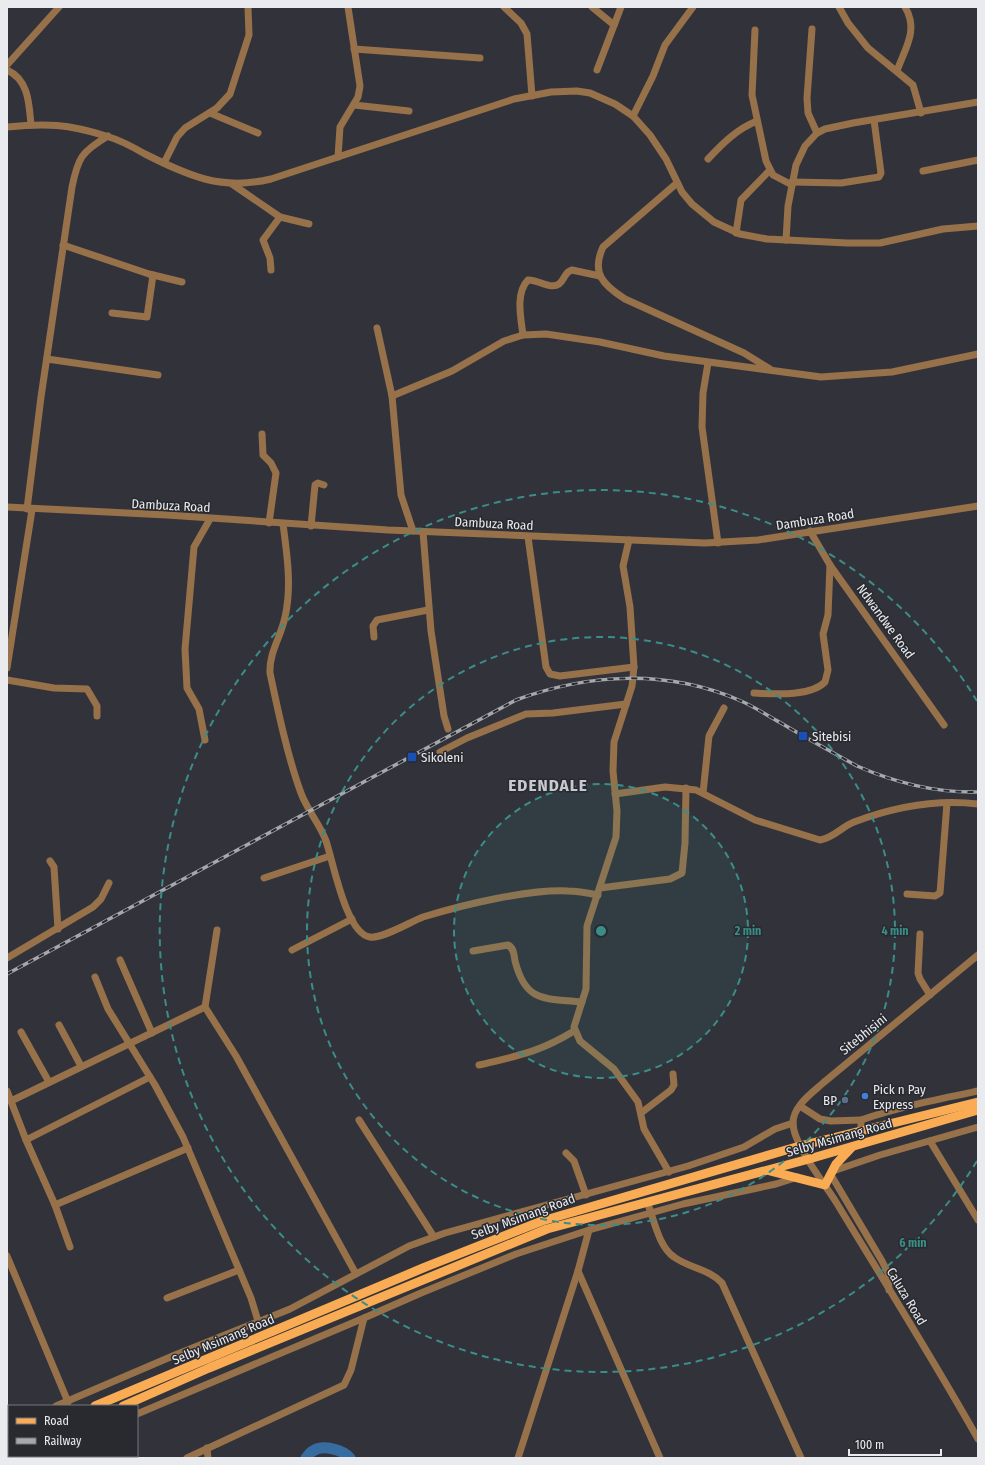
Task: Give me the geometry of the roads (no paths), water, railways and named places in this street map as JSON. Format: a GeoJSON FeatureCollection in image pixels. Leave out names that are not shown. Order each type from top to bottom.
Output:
{"type":"FeatureCollection","features":[{"type":"Feature","properties":{"kind":"main road","name":"Selby Msimang Road"},"geometry":{"type":"LineString","coordinates":[[97,1405],[423,1268],[536,1223],[800,1146],[978,1102]]}},
{"type":"Feature","properties":{"kind":"main road","name":"Selby Msimang Road"},"geometry":{"type":"LineString","coordinates":[[126,1405],[209,1368],[496,1249],[564,1224],[809,1160],[978,1110]]}},
{"type":"Feature","properties":{"kind":"main road"},"geometry":{"type":"LineString","coordinates":[[768,1170],[825,1185],[839,1160],[853,1146]]}},
{"type":"Feature","properties":{"kind":"street"},"geometry":{"type":"LineString","coordinates":[[7,65],[59,7]]}},
{"type":"Feature","properties":{"kind":"street"},"geometry":{"type":"LineString","coordinates":[[164,163],[177,137],[185,128],[210,113],[226,100],[234,85],[248,35],[248,7]]}},
{"type":"Feature","properties":{"kind":"street"},"geometry":{"type":"LineString","coordinates":[[338,157],[340,127],[358,97],[360,86],[348,7]]}},
{"type":"Feature","properties":{"kind":"street"},"geometry":{"type":"LineString","coordinates":[[504,7],[521,23],[527,34],[532,96]]}},
{"type":"Feature","properties":{"kind":"street"},"geometry":{"type":"LineString","coordinates":[[592,7],[614,25]]}},
{"type":"Feature","properties":{"kind":"street"},"geometry":{"type":"LineString","coordinates":[[596,70],[621,7]]}},
{"type":"Feature","properties":{"kind":"street"},"geometry":{"type":"LineString","coordinates":[[633,116],[653,76],[665,45],[692,7]]}},
{"type":"Feature","properties":{"kind":"street"},"geometry":{"type":"LineString","coordinates":[[839,7],[848,23],[868,48],[897,71],[915,88],[921,112]]}},
{"type":"Feature","properties":{"kind":"street"},"geometry":{"type":"LineString","coordinates":[[897,71],[912,28],[910,16],[905,7]]}},
{"type":"Feature","properties":{"kind":"street"},"geometry":{"type":"LineString","coordinates":[[812,29],[807,98],[808,113],[817,133]]}},
{"type":"Feature","properties":{"kind":"street"},"geometry":{"type":"LineString","coordinates":[[755,30],[752,95],[769,171],[777,178],[792,183],[841,183],[879,177],[881,173],[874,120]]}},
{"type":"Feature","properties":{"kind":"street"},"geometry":{"type":"LineString","coordinates":[[354,48],[480,58]]}},
{"type":"Feature","properties":{"kind":"street"},"geometry":{"type":"LineString","coordinates":[[7,70],[19,78],[26,90],[31,125]]}},
{"type":"Feature","properties":{"kind":"street"},"geometry":{"type":"LineString","coordinates":[[7,127],[67,125],[108,136],[188,175],[232,184],[258,182],[271,179],[514,99],[564,91],[590,94],[614,104],[633,116],[654,141],[666,159],[682,192],[697,209],[714,222],[736,232],[767,239],[880,243],[943,229],[978,226]]}},
{"type":"Feature","properties":{"kind":"street"},"geometry":{"type":"LineString","coordinates":[[786,240],[792,183],[802,152],[817,133],[825,129],[978,102]]}},
{"type":"Feature","properties":{"kind":"street"},"geometry":{"type":"LineString","coordinates":[[354,105],[409,111]]}},
{"type":"Feature","properties":{"kind":"street"},"geometry":{"type":"LineString","coordinates":[[210,113],[258,133]]}},
{"type":"Feature","properties":{"kind":"street"},"geometry":{"type":"LineString","coordinates":[[708,159],[731,136],[757,121]]}},
{"type":"Feature","properties":{"kind":"street"},"geometry":{"type":"LineString","coordinates":[[7,668],[30,509],[46,359],[72,187],[80,159],[95,144],[108,136]]}},
{"type":"Feature","properties":{"kind":"street"},"geometry":{"type":"LineString","coordinates":[[923,171],[978,160]]}},
{"type":"Feature","properties":{"kind":"street"},"geometry":{"type":"LineString","coordinates":[[736,232],[741,200],[769,171]]}},
{"type":"Feature","properties":{"kind":"street"},"geometry":{"type":"LineString","coordinates":[[677,183],[604,246],[598,261],[600,276],[607,287],[624,299],[744,352],[770,369]]}},
{"type":"Feature","properties":{"kind":"street"},"geometry":{"type":"LineString","coordinates":[[232,184],[280,217],[309,224]]}},
{"type":"Feature","properties":{"kind":"street"},"geometry":{"type":"LineString","coordinates":[[271,270],[270,258],[263,240],[280,217]]}},
{"type":"Feature","properties":{"kind":"street"},"geometry":{"type":"LineString","coordinates":[[64,245],[153,275],[182,282]]}},
{"type":"Feature","properties":{"kind":"street"},"geometry":{"type":"LineString","coordinates":[[523,335],[521,296],[525,283],[528,280],[555,285],[561,282],[568,271],[572,270],[600,276]]}},
{"type":"Feature","properties":{"kind":"street"},"geometry":{"type":"LineString","coordinates":[[112,313],[147,317],[153,275]]}},
{"type":"Feature","properties":{"kind":"street"},"geometry":{"type":"LineString","coordinates":[[377,328],[392,396],[401,495],[412,531]]}},
{"type":"Feature","properties":{"kind":"street"},"geometry":{"type":"LineString","coordinates":[[392,396],[452,371],[504,341],[523,335],[546,334],[600,342],[664,356],[708,363],[770,369],[821,377],[892,372],[978,354]]}},
{"type":"Feature","properties":{"kind":"street"},"geometry":{"type":"LineString","coordinates":[[46,359],[158,375]]}},
{"type":"Feature","properties":{"kind":"street"},"geometry":{"type":"LineString","coordinates":[[708,363],[703,393],[702,427],[718,543]]}},
{"type":"Feature","properties":{"kind":"street"},"geometry":{"type":"LineString","coordinates":[[262,434],[263,455],[271,463],[276,473],[269,523]]}},
{"type":"Feature","properties":{"kind":"street"},"geometry":{"type":"LineString","coordinates":[[311,526],[315,485],[318,483],[324,485]]}},
{"type":"Feature","properties":{"kind":"street","name":"Dambuza Road"},"geometry":{"type":"LineString","coordinates":[[7,507],[423,532],[718,543],[758,540],[978,506]]}},
{"type":"Feature","properties":{"kind":"street"},"geometry":{"type":"LineString","coordinates":[[205,740],[199,709],[186,684],[185,649],[194,547],[210,519]]}},
{"type":"Feature","properties":{"kind":"street"},"geometry":{"type":"LineString","coordinates":[[283,524],[288,557],[288,598],[284,624],[271,659],[270,673],[299,789],[320,825],[345,905],[362,934],[373,937],[424,917],[495,900],[550,891],[599,892],[670,879],[682,873],[685,843],[686,788]]}},
{"type":"Feature","properties":{"kind":"street"},"geometry":{"type":"LineString","coordinates":[[423,532],[428,610],[444,716],[448,729]]}},
{"type":"Feature","properties":{"kind":"street","name":"Ndwandwe Road"},"geometry":{"type":"LineString","coordinates":[[810,532],[830,565],[944,725]]}},
{"type":"Feature","properties":{"kind":"street"},"geometry":{"type":"LineString","coordinates":[[528,536],[543,650],[548,671],[554,676],[560,676],[634,667]]}},
{"type":"Feature","properties":{"kind":"street"},"geometry":{"type":"LineString","coordinates":[[629,540],[622,566],[630,607],[634,667],[632,686],[614,742],[613,771],[616,836],[587,926],[586,989],[575,1022],[574,1031],[580,1041],[614,1069],[638,1102],[644,1129],[669,1172]]}},
{"type":"Feature","properties":{"kind":"street"},"geometry":{"type":"LineString","coordinates":[[754,693],[793,693],[816,688],[826,682],[828,670],[823,634],[828,615],[830,565]]}},
{"type":"Feature","properties":{"kind":"street"},"geometry":{"type":"LineString","coordinates":[[374,637],[373,626],[377,620],[428,610]]}},
{"type":"Feature","properties":{"kind":"street"},"geometry":{"type":"LineString","coordinates":[[7,680],[54,688],[87,689],[97,706],[97,716]]}},
{"type":"Feature","properties":{"kind":"street"},"geometry":{"type":"LineString","coordinates":[[440,752],[467,738],[526,714],[553,713],[626,704]]}},
{"type":"Feature","properties":{"kind":"street"},"geometry":{"type":"LineString","coordinates":[[703,793],[709,736],[724,708]]}},
{"type":"Feature","properties":{"kind":"street"},"geometry":{"type":"LineString","coordinates":[[615,794],[664,787],[686,788],[703,793],[755,820],[820,840],[828,839],[848,825],[894,810],[917,805],[947,803],[978,804]]}},
{"type":"Feature","properties":{"kind":"street"},"geometry":{"type":"LineString","coordinates":[[907,894],[935,896],[940,893],[947,803]]}},
{"type":"Feature","properties":{"kind":"street"},"geometry":{"type":"LineString","coordinates":[[264,878],[330,856]]}},
{"type":"Feature","properties":{"kind":"street"},"geometry":{"type":"LineString","coordinates":[[50,861],[54,867],[58,929]]}},
{"type":"Feature","properties":{"kind":"street"},"geometry":{"type":"LineString","coordinates":[[7,958],[93,907],[101,899],[109,883]]}},
{"type":"Feature","properties":{"kind":"street"},"geometry":{"type":"LineString","coordinates":[[292,950],[352,919]]}},
{"type":"Feature","properties":{"kind":"street"},"geometry":{"type":"LineString","coordinates":[[217,930],[205,1007],[236,1056],[356,1274]]}},
{"type":"Feature","properties":{"kind":"street"},"geometry":{"type":"LineString","coordinates":[[920,934],[918,973],[930,995]]}},
{"type":"Feature","properties":{"kind":"street"},"geometry":{"type":"LineString","coordinates":[[473,951],[508,945],[513,951],[520,976],[531,993],[540,998],[582,1002]]}},
{"type":"Feature","properties":{"kind":"street","name":"Sitebhisini"},"geometry":{"type":"LineString","coordinates":[[793,1123],[795,1113],[800,1106],[823,1083],[978,955]]}},
{"type":"Feature","properties":{"kind":"street"},"geometry":{"type":"LineString","coordinates":[[120,960],[152,1033]]}},
{"type":"Feature","properties":{"kind":"street"},"geometry":{"type":"LineString","coordinates":[[95,978],[105,1005],[164,1099],[188,1148],[239,1270],[258,1321]]}},
{"type":"Feature","properties":{"kind":"street"},"geometry":{"type":"LineString","coordinates":[[11,1101],[205,1007]]}},
{"type":"Feature","properties":{"kind":"street"},"geometry":{"type":"LineString","coordinates":[[59,1025],[81,1066]]}},
{"type":"Feature","properties":{"kind":"street"},"geometry":{"type":"LineString","coordinates":[[479,1065],[533,1052],[546,1047],[574,1031]]}},
{"type":"Feature","properties":{"kind":"street"},"geometry":{"type":"LineString","coordinates":[[21,1032],[49,1082]]}},
{"type":"Feature","properties":{"kind":"street"},"geometry":{"type":"LineString","coordinates":[[641,1113],[671,1090],[674,1085],[673,1074]]}},
{"type":"Feature","properties":{"kind":"street"},"geometry":{"type":"LineString","coordinates":[[26,1140],[150,1077]]}},
{"type":"Feature","properties":{"kind":"street"},"geometry":{"type":"LineString","coordinates":[[7,1091],[26,1140],[55,1205],[70,1247]]}},
{"type":"Feature","properties":{"kind":"street"},"geometry":{"type":"LineString","coordinates":[[800,1106],[820,1119],[831,1121],[861,1120],[898,1109],[978,1091]]}},
{"type":"Feature","properties":{"kind":"street"},"geometry":{"type":"LineString","coordinates":[[359,1120],[434,1237]]}},
{"type":"Feature","properties":{"kind":"street"},"geometry":{"type":"LineString","coordinates":[[861,1120],[861,1130]]}},
{"type":"Feature","properties":{"kind":"street"},"geometry":{"type":"LineString","coordinates":[[59,1405],[290,1308],[409,1246],[434,1237],[669,1172],[744,1147],[775,1128],[793,1123],[800,1146]]}},
{"type":"Feature","properties":{"kind":"street"},"geometry":{"type":"LineString","coordinates":[[889,1290],[888,1273],[832,1173],[978,1127]]}},
{"type":"Feature","properties":{"kind":"street"},"geometry":{"type":"LineString","coordinates":[[930,1141],[978,1220]]}},
{"type":"Feature","properties":{"kind":"street","name":"Caluza Road"},"geometry":{"type":"LineString","coordinates":[[800,1146],[889,1290],[978,1439]]}},
{"type":"Feature","properties":{"kind":"street"},"geometry":{"type":"LineString","coordinates":[[55,1205],[188,1148]]}},
{"type":"Feature","properties":{"kind":"street"},"geometry":{"type":"LineString","coordinates":[[566,1153],[574,1161],[586,1195]]}},
{"type":"Feature","properties":{"kind":"street"},"geometry":{"type":"LineString","coordinates":[[138,1414],[516,1254],[589,1230],[651,1213],[798,1177]]}},
{"type":"Feature","properties":{"kind":"street"},"geometry":{"type":"LineString","coordinates":[[647,1202],[659,1234],[674,1258],[715,1275],[722,1283],[801,1458]]}},
{"type":"Feature","properties":{"kind":"street"},"geometry":{"type":"LineString","coordinates":[[518,1458],[578,1271],[589,1230]]}},
{"type":"Feature","properties":{"kind":"street"},"geometry":{"type":"LineString","coordinates":[[7,1256],[68,1402]]}},
{"type":"Feature","properties":{"kind":"street"},"geometry":{"type":"LineString","coordinates":[[167,1298],[239,1270]]}},
{"type":"Feature","properties":{"kind":"street"},"geometry":{"type":"LineString","coordinates":[[578,1271],[660,1458]]}},
{"type":"Feature","properties":{"kind":"street"},"geometry":{"type":"LineString","coordinates":[[187,1458],[344,1385],[351,1370],[364,1318]]}},
{"type":"Feature","properties":{"kind":"street"},"geometry":{"type":"LineString","coordinates":[[208,1448],[208,1458]]}},
{"type":"Feature","properties":{"kind":"waterway"},"geometry":{"type":"LineString","coordinates":[[306,1458],[310,1453],[322,1448],[338,1450],[350,1458]]}},
{"type":"Feature","properties":{"kind":"railway"},"geometry":{"type":"LineString","coordinates":[[7,974],[516,700],[572,684],[628,678],[685,684],[713,691],[751,706],[809,740],[857,766],[872,772],[916,786],[947,791],[978,792]]}},
{"type":"Feature","properties":{"kind":"place","name":"Sitebisi"},"geometry":{"type":"Point","coordinates":[803,736]}},
{"type":"Feature","properties":{"kind":"place","name":"Sikoleni"},"geometry":{"type":"Point","coordinates":[412,757]}},
{"type":"Feature","properties":{"kind":"place","name":"Pick n Pay Express"},"geometry":{"type":"Point","coordinates":[865,1096]}},
{"type":"Feature","properties":{"kind":"place","name":"BP"},"geometry":{"type":"Point","coordinates":[845,1100]}},
{"type":"Feature","properties":{"kind":"district","name":"EDENDALE"},"geometry":{"type":"Point","coordinates":[548,785]}}]}
